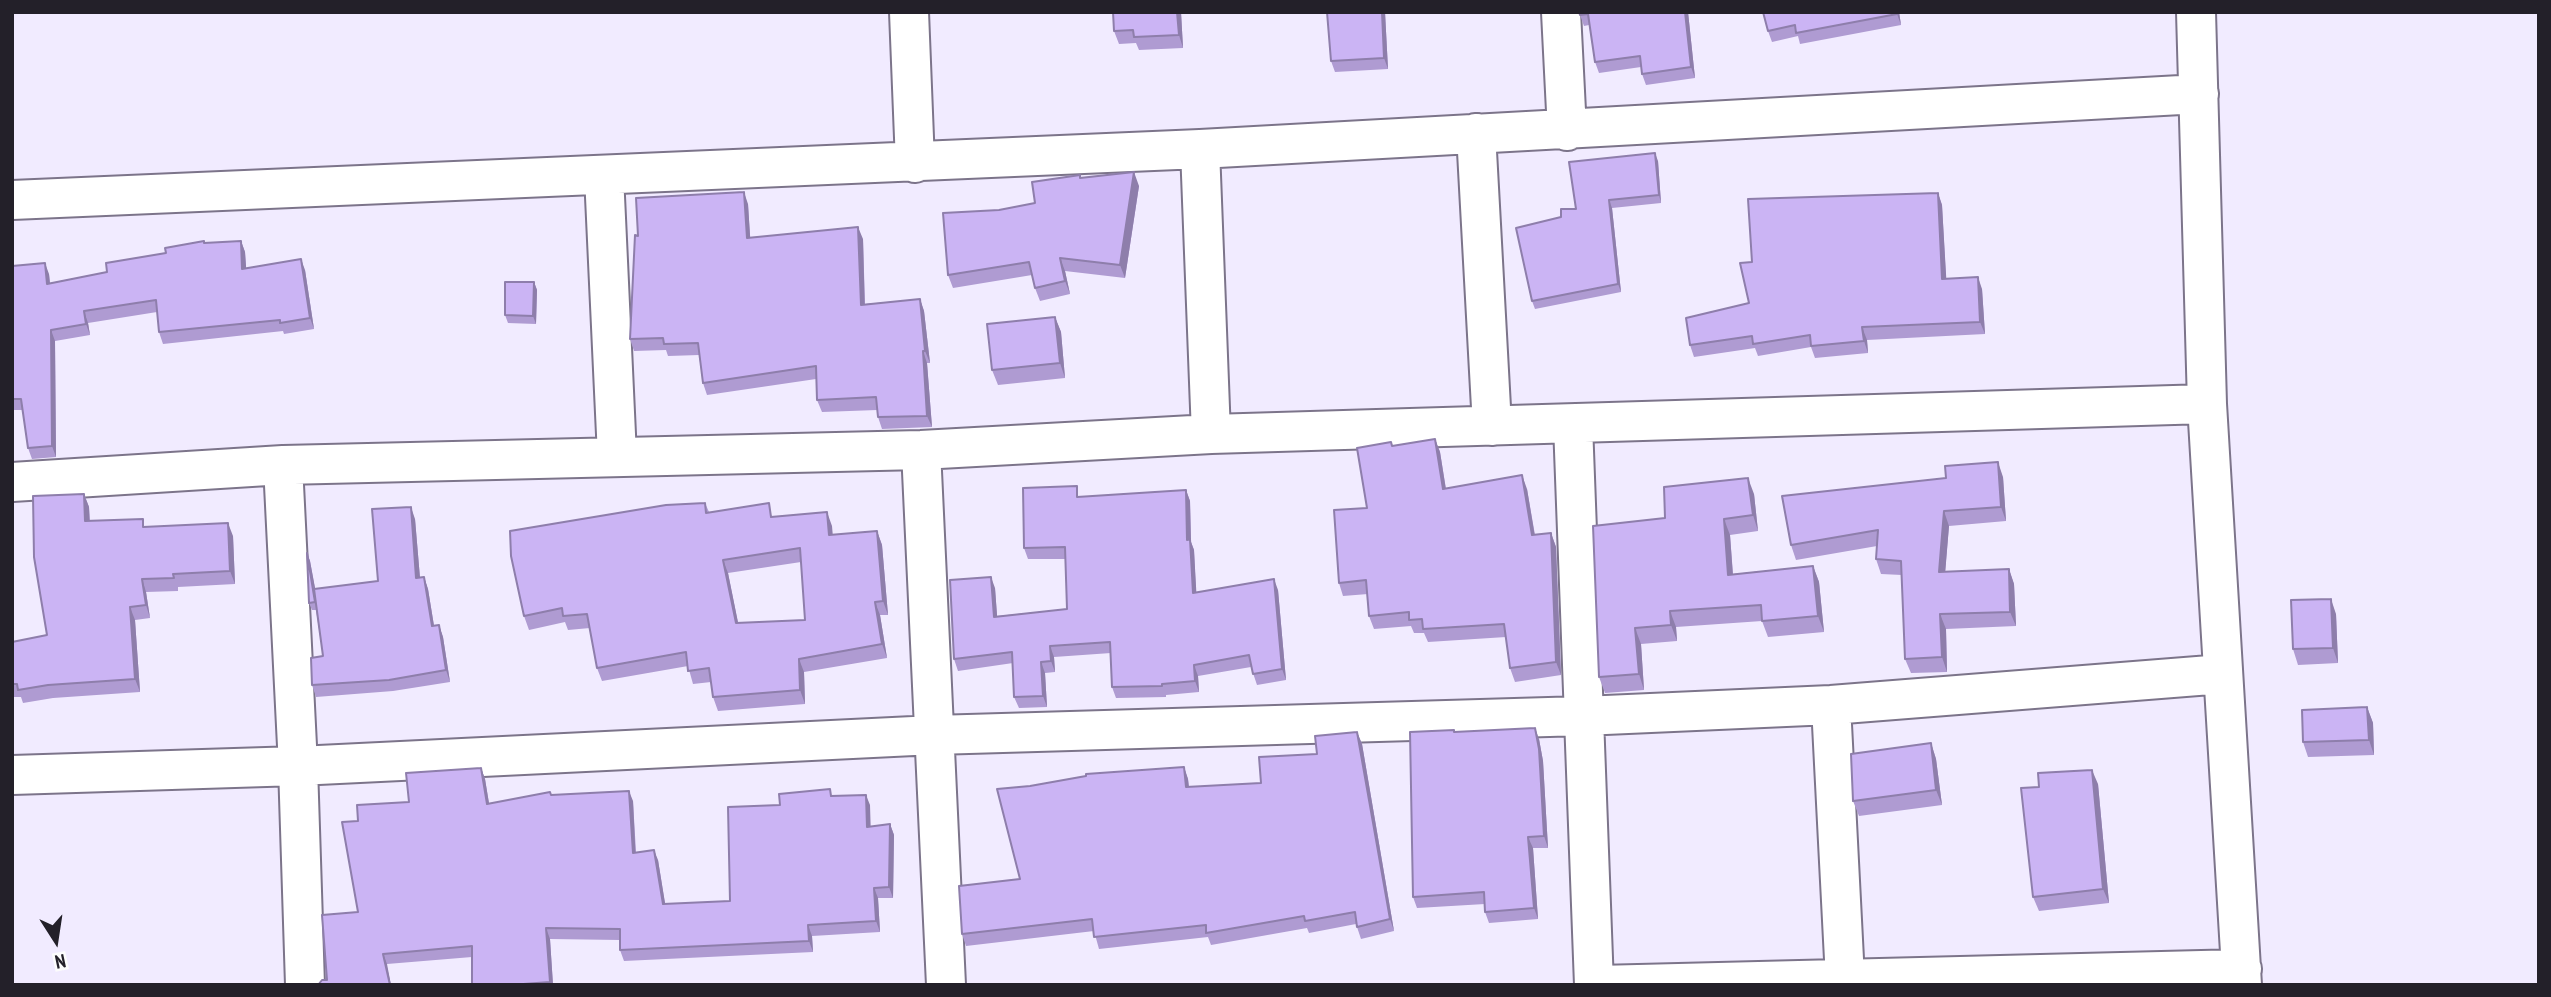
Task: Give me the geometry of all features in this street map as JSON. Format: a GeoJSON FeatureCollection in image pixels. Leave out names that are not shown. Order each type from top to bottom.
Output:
{"type":"FeatureCollection","features":[{"type":"Feature","properties":{"kind":"street"},"geometry":{"type":"LineString","coordinates":[[909,12],[915,163]]}},
{"type":"Feature","properties":{"kind":"street"},"geometry":{"type":"LineString","coordinates":[[1561,12],[1567,131]]}},
{"type":"Feature","properties":{"kind":"street"},"geometry":{"type":"LineString","coordinates":[[1573,425],[1596,985],[1846,979],[2242,977],[2207,404],[2196,12]]}},
{"type":"Feature","properties":{"kind":"street"},"geometry":{"type":"LineString","coordinates":[[12,200],[915,163],[1476,133],[1567,131],[2199,94]]}},
{"type":"Feature","properties":{"kind":"street"},"geometry":{"type":"LineString","coordinates":[[1476,133],[1492,426]]}},
{"type":"Feature","properties":{"kind":"street"},"geometry":{"type":"LineString","coordinates":[[1200,149],[1211,434]]}},
{"type":"Feature","properties":{"kind":"street"},"geometry":{"type":"LineString","coordinates":[[604,175],[617,456]]}},
{"type":"Feature","properties":{"kind":"street"},"geometry":{"type":"LineString","coordinates":[[12,482],[283,465],[922,450],[1211,434],[2207,404]]}},
{"type":"Feature","properties":{"kind":"street"},"geometry":{"type":"LineString","coordinates":[[922,450],[946,985]]}},
{"type":"Feature","properties":{"kind":"street"},"geometry":{"type":"LineString","coordinates":[[283,465],[298,766],[305,985]]}},
{"type":"Feature","properties":{"kind":"street"},"geometry":{"type":"LineString","coordinates":[[12,775],[298,766],[934,735],[1583,716],[1830,705],[2223,674]]}},
{"type":"Feature","properties":{"kind":"street"},"geometry":{"type":"LineString","coordinates":[[1830,705],[1846,979]]}},
{"type":"Feature","properties":{"kind":"building"},"geometry":{"type":"Polygon","coordinates":[[[1113,12],[1177,12],[1179,35],[1134,37],[1133,30],[1114,31],[1113,12]]]}},
{"type":"Feature","properties":{"kind":"building"},"geometry":{"type":"Polygon","coordinates":[[[1327,12],[1382,12],[1384,58],[1331,61],[1327,12]]]}},
{"type":"Feature","properties":{"kind":"building"},"geometry":{"type":"Polygon","coordinates":[[[1579,12],[1685,12],[1691,67],[1642,74],[1640,56],[1595,62],[1588,14],[1580,15],[1579,12]]]}},
{"type":"Feature","properties":{"kind":"building"},"geometry":{"type":"Polygon","coordinates":[[[1763,12],[1897,14],[1796,33],[1795,25],[1768,31],[1763,12]]]}},
{"type":"Feature","properties":{"kind":"building"},"geometry":{"type":"Polygon","coordinates":[[[1655,153],[1659,195],[1609,200],[1618,284],[1532,301],[1516,228],[1561,217],[1561,209],[1576,209],[1569,162],[1655,153]]]}},
{"type":"Feature","properties":{"kind":"building"},"geometry":{"type":"Polygon","coordinates":[[[1134,172],[1120,265],[1060,258],[1065,281],[1035,288],[1029,262],[948,275],[943,213],[999,210],[1035,203],[1032,182],[1080,175],[1080,178],[1134,172]]]}},
{"type":"Feature","properties":{"kind":"building"},"geometry":{"type":"Polygon","coordinates":[[[744,192],[747,238],[858,227],[861,305],[920,299],[927,416],[878,417],[876,397],[817,400],[816,366],[703,383],[698,343],[664,344],[663,338],[630,339],[635,235],[638,236],[636,198],[744,192]]]}},
{"type":"Feature","properties":{"kind":"building"},"geometry":{"type":"Polygon","coordinates":[[[1938,193],[1942,279],[1978,277],[1980,322],[1862,327],[1864,341],[1811,346],[1810,335],[1753,344],[1752,336],[1690,345],[1686,318],[1749,303],[1740,263],[1752,262],[1748,199],[1938,193]]]}},
{"type":"Feature","properties":{"kind":"building"},"geometry":{"type":"Polygon","coordinates":[[[204,241],[241,241],[242,269],[301,259],[310,318],[280,323],[280,320],[159,332],[156,300],[84,311],[86,324],[51,330],[52,446],[28,448],[21,399],[12,399],[12,266],[45,263],[47,284],[107,272],[106,263],[166,253],[165,248],[204,241]]]}},
{"type":"Feature","properties":{"kind":"building"},"geometry":{"type":"Polygon","coordinates":[[[505,282],[534,282],[533,316],[505,315],[505,282]]]}},
{"type":"Feature","properties":{"kind":"building"},"geometry":{"type":"Polygon","coordinates":[[[1055,317],[1060,363],[992,370],[987,324],[1055,317]]]}},
{"type":"Feature","properties":{"kind":"building"},"geometry":{"type":"Polygon","coordinates":[[[1435,439],[1443,489],[1522,475],[1532,535],[1551,533],[1556,662],[1510,668],[1504,624],[1423,629],[1422,619],[1409,620],[1409,612],[1369,616],[1366,580],[1339,583],[1334,510],[1367,508],[1357,448],[1435,439]]]}},
{"type":"Feature","properties":{"kind":"building"},"geometry":{"type":"Polygon","coordinates":[[[1998,462],[2001,507],[1944,511],[1939,572],[2009,569],[2010,612],[1940,614],[1942,657],[1905,659],[1901,561],[1876,559],[1878,530],[1791,545],[1782,496],[1946,478],[1945,466],[1998,462]]]}},
{"type":"Feature","properties":{"kind":"building"},"geometry":{"type":"Polygon","coordinates":[[[1748,478],[1753,515],[1724,519],[1728,575],[1813,566],[1818,616],[1762,621],[1761,605],[1670,611],[1671,625],[1635,628],[1639,674],[1599,677],[1593,526],[1665,518],[1664,487],[1748,478]]]}},
{"type":"Feature","properties":{"kind":"building"},"geometry":{"type":"Polygon","coordinates":[[[1077,486],[1077,497],[1186,490],[1187,540],[1190,539],[1193,593],[1274,579],[1282,669],[1253,674],[1249,655],[1194,665],[1195,681],[1162,686],[1112,687],[1110,642],[1050,646],[1051,661],[1041,662],[1043,696],[1014,697],[1012,652],[954,659],[950,580],[991,577],[994,617],[1067,609],[1065,547],[1024,548],[1023,488],[1077,486]]]}},
{"type":"Feature","properties":{"kind":"building"},"geometry":{"type":"Polygon","coordinates":[[[84,494],[85,521],[143,519],[143,527],[228,523],[230,571],[173,574],[174,578],[142,579],[146,605],[130,607],[135,679],[48,685],[18,690],[17,684],[12,684],[12,642],[47,635],[34,557],[33,496],[84,494]]]}},
{"type":"Feature","properties":{"kind":"building"},"geometry":{"type":"Polygon","coordinates":[[[705,503],[706,513],[769,503],[771,517],[827,512],[829,535],[877,531],[883,601],[875,602],[882,644],[799,659],[800,690],[713,697],[709,668],[688,671],[686,652],[597,668],[587,614],[563,616],[562,608],[524,616],[511,556],[510,531],[666,505],[705,503]],[[800,548],[723,560],[736,623],[805,620],[800,548]]]}},
{"type":"Feature","properties":{"kind":"building"},"geometry":{"type":"Polygon","coordinates":[[[411,507],[416,578],[424,577],[432,626],[439,625],[446,670],[389,680],[312,685],[311,658],[323,656],[314,589],[378,581],[372,509],[411,507]]]}},
{"type":"Feature","properties":{"kind":"building"},"geometry":{"type":"Polygon","coordinates":[[[307,553],[315,602],[309,603],[307,553]]]}},
{"type":"Feature","properties":{"kind":"building"},"geometry":{"type":"Polygon","coordinates":[[[2331,599],[2333,648],[2293,649],[2291,600],[2331,599]]]}},
{"type":"Feature","properties":{"kind":"building"},"geometry":{"type":"Polygon","coordinates":[[[2367,707],[2369,740],[2303,742],[2302,710],[2367,707]]]}},
{"type":"Feature","properties":{"kind":"building"},"geometry":{"type":"Polygon","coordinates":[[[1535,728],[1539,749],[1544,836],[1528,837],[1534,908],[1485,912],[1484,892],[1413,897],[1410,732],[1535,728]]]}},
{"type":"Feature","properties":{"kind":"building"},"geometry":{"type":"Polygon","coordinates":[[[1357,732],[1390,919],[1357,927],[1355,912],[1305,921],[1304,916],[1206,933],[1206,925],[1094,937],[1092,919],[962,934],[959,886],[1020,879],[997,789],[1030,786],[1086,774],[1184,767],[1186,787],[1261,783],[1259,757],[1317,754],[1315,736],[1357,732]]]}},
{"type":"Feature","properties":{"kind":"building"},"geometry":{"type":"Polygon","coordinates":[[[1931,743],[1936,790],[1853,801],[1851,754],[1931,743]]]}},
{"type":"Feature","properties":{"kind":"building"},"geometry":{"type":"Polygon","coordinates":[[[481,768],[487,804],[550,792],[551,795],[629,791],[633,853],[654,850],[663,904],[730,901],[728,807],[780,805],[779,794],[830,789],[831,796],[866,795],[867,827],[890,824],[889,887],[874,888],[876,921],[808,925],[809,941],[620,950],[620,929],[546,928],[550,982],[472,985],[472,946],[383,954],[390,985],[318,985],[322,980],[327,980],[322,915],[358,912],[342,822],[358,821],[357,805],[409,802],[406,773],[481,768]]]}},
{"type":"Feature","properties":{"kind":"building"},"geometry":{"type":"Polygon","coordinates":[[[2092,770],[2103,889],[2033,897],[2021,788],[2039,787],[2038,773],[2092,770]]]}}]}
